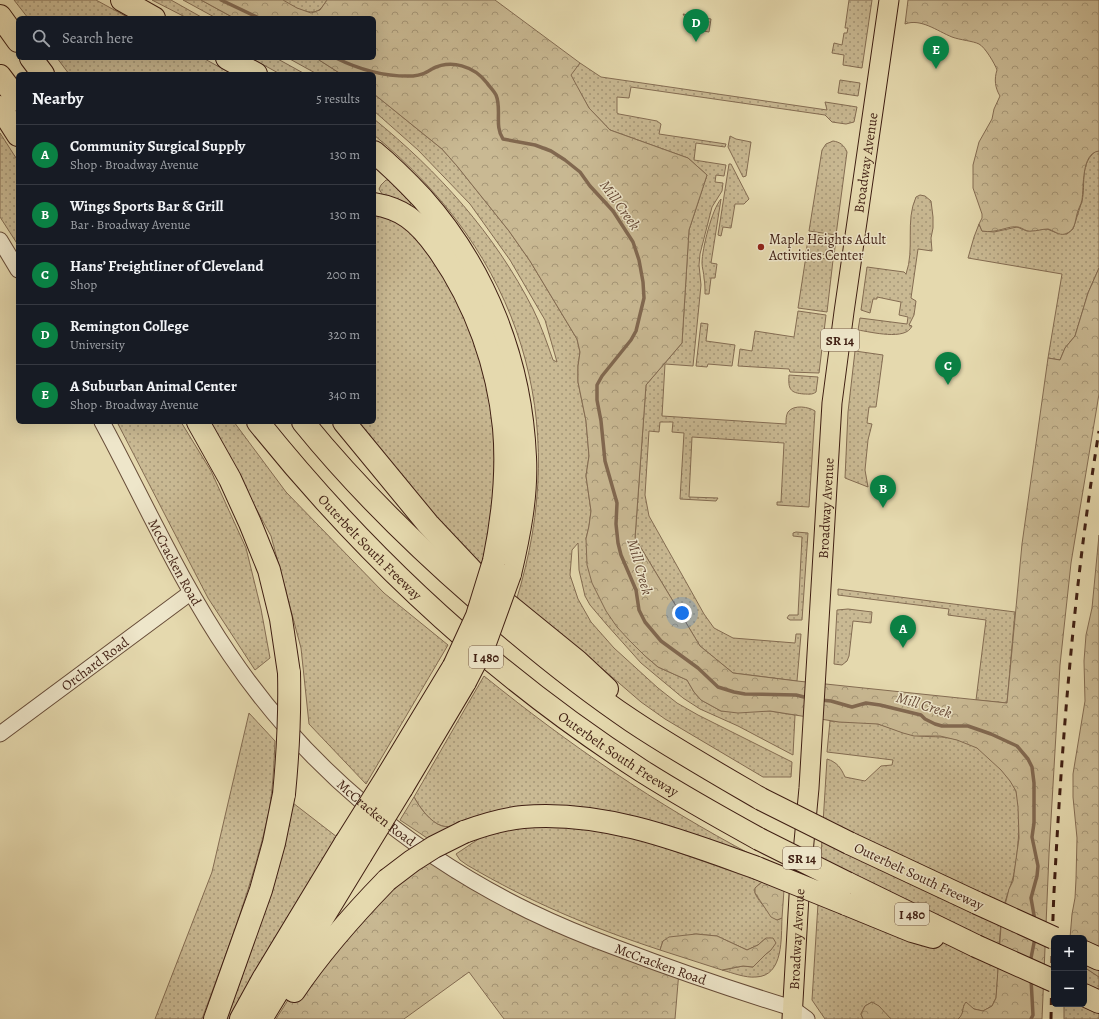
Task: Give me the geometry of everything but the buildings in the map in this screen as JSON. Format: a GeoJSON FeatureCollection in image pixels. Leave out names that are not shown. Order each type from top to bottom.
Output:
{"type":"FeatureCollection","features":[{"type":"Feature","properties":{"kind":"highway"},"geometry":{"type":"LineString","coordinates":[[122,0],[150,16]]}},
{"type":"Feature","properties":{"kind":"highway"},"geometry":{"type":"LineString","coordinates":[[0,16],[16,38]]}},
{"type":"Feature","properties":{"kind":"highway"},"geometry":{"type":"LineString","coordinates":[[32,60],[41,72]]}},
{"type":"Feature","properties":{"kind":"highway"},"geometry":{"type":"LineString","coordinates":[[231,60],[252,72]]}},
{"type":"Feature","properties":{"kind":"highway"},"geometry":{"type":"LineString","coordinates":[[0,76],[16,97]]}},
{"type":"Feature","properties":{"kind":"highway"},"geometry":{"type":"LineString","coordinates":[[0,107],[16,132]]}},
{"type":"Feature","properties":{"kind":"highway"},"geometry":{"type":"LineString","coordinates":[[241,1019],[263,979],[353,849],[460,674],[477,616],[518,538],[523,502],[525,459],[522,412],[514,371],[500,329],[482,288],[461,249],[436,215],[408,183],[376,154]]}},
{"type":"Feature","properties":{"kind":"highway"},"geometry":{"type":"LineString","coordinates":[[376,204],[386,206],[408,217],[428,235],[456,277],[467,298],[485,341],[500,398],[504,427],[506,457],[502,568]]}},
{"type":"Feature","properties":{"kind":"highway"},"geometry":{"type":"LineString","coordinates":[[199,424],[230,479],[269,570],[281,619],[289,673],[290,720],[288,757],[284,794],[274,843],[261,890],[215,1019]]}},
{"type":"Feature","properties":{"kind":"highway","name":"Outerbelt South Freeway"},"geometry":{"type":"LineString","coordinates":[[260,424],[296,469],[376,556],[445,621],[497,666],[567,719],[642,771],[696,804],[759,839],[976,946],[1051,981]]}},
{"type":"Feature","properties":{"kind":"highway","name":"Outerbelt South Freeway"},"geometry":{"type":"LineString","coordinates":[[305,424],[330,455],[375,504],[429,558],[558,668],[631,720],[706,767],[761,799],[850,843],[1051,937]]}},
{"type":"Feature","properties":{"kind":"highway"},"geometry":{"type":"LineString","coordinates":[[346,424],[428,524],[478,577],[497,596],[577,661],[605,686],[631,720]]}},
{"type":"Feature","properties":{"kind":"highway"},"geometry":{"type":"LineString","coordinates":[[276,1019],[310,966],[354,914],[387,880],[434,847],[464,832],[502,820],[522,817],[573,817],[602,821],[653,833],[757,868],[912,931],[934,938],[976,946]]}},
{"type":"Feature","properties":{"kind":"highway"},"geometry":{"type":"LineString","coordinates":[[261,1019],[353,849]]}},
{"type":"Feature","properties":{"kind":"highway"},"geometry":{"type":"LineString","coordinates":[[1087,953],[1099,959]]}},
{"type":"Feature","properties":{"kind":"highway"},"geometry":{"type":"LineString","coordinates":[[1087,996],[1099,1002]]}},
{"type":"Feature","properties":{"kind":"main road","name":"Broadway Avenue"},"geometry":{"type":"LineString","coordinates":[[792,1014],[798,896],[809,788],[832,403],[889,0]]}},
{"type":"Feature","properties":{"kind":"street"},"geometry":{"type":"LineString","coordinates":[[0,240],[16,267]]}},
{"type":"Feature","properties":{"kind":"street","name":"McCracken Road"},"geometry":{"type":"LineString","coordinates":[[103,424],[190,593],[217,636],[255,691],[291,734],[352,793],[422,848],[478,884],[530,912],[646,959],[808,1019]]}},
{"type":"Feature","properties":{"kind":"street","name":"Orchard Road"},"geometry":{"type":"LineString","coordinates":[[0,734],[190,593]]}},
{"type":"Feature","properties":{"kind":"green space"},"geometry":{"type":"Polygon","coordinates":[[[14,0],[96,0],[125,16],[26,16],[14,0]]]}},
{"type":"Feature","properties":{"kind":"green space"},"geometry":{"type":"Polygon","coordinates":[[[152,0],[171,0],[199,16],[183,16],[152,0]]]}},
{"type":"Feature","properties":{"kind":"green space"},"geometry":{"type":"Polygon","coordinates":[[[183,0],[201,0],[230,16],[212,16],[183,0]]]}},
{"type":"Feature","properties":{"kind":"green space"},"geometry":{"type":"Polygon","coordinates":[[[201,0],[283,0],[297,8],[311,13],[320,10],[327,0],[495,0],[580,63],[571,75],[589,108],[610,130],[688,158],[707,175],[689,230],[682,343],[646,385],[635,538],[700,646],[733,673],[1007,703],[1022,544],[1048,358],[1060,360],[1065,348],[1075,336],[1088,293],[1099,268],[1099,394],[1071,563],[1060,665],[1049,854],[1042,1019],[958,1019],[962,1015],[966,1002],[974,1009],[983,1011],[992,1006],[996,998],[1001,926],[1009,889],[1013,881],[1019,838],[1016,791],[1010,781],[1001,770],[977,748],[957,740],[940,736],[914,736],[878,724],[839,722],[770,711],[738,713],[721,711],[701,700],[687,680],[658,667],[644,655],[617,627],[606,611],[592,583],[587,565],[586,539],[591,511],[586,476],[589,456],[586,421],[578,382],[580,352],[577,339],[530,261],[509,231],[457,166],[442,149],[376,96],[376,72],[338,72],[319,60],[376,60],[376,16],[230,16],[201,0]]]}},
{"type":"Feature","properties":{"kind":"green space"},"geometry":{"type":"Polygon","coordinates":[[[283,0],[327,0],[319,10],[311,12],[296,8],[283,0]]]}},
{"type":"Feature","properties":{"kind":"green space"},"geometry":{"type":"Polygon","coordinates":[[[849,0],[872,0],[862,68],[843,65],[844,55],[832,53],[834,43],[842,45],[844,33],[847,33],[848,28],[845,28],[849,0]]]}},
{"type":"Feature","properties":{"kind":"green space"},"geometry":{"type":"Polygon","coordinates":[[[908,0],[1099,0],[1099,151],[1093,153],[1086,164],[1084,171],[1082,202],[1071,231],[1061,234],[1048,229],[1030,231],[1011,227],[987,232],[982,231],[979,224],[982,214],[973,188],[973,165],[979,142],[992,119],[994,109],[1000,96],[996,83],[997,70],[987,52],[979,44],[952,37],[923,24],[905,24],[908,0]]]}},
{"type":"Feature","properties":{"kind":"green space"},"geometry":{"type":"Polygon","coordinates":[[[683,14],[711,19],[709,32],[703,31],[701,33],[694,30],[683,14]]]}},
{"type":"Feature","properties":{"kind":"green space"},"geometry":{"type":"Polygon","coordinates":[[[58,60],[207,60],[228,72],[68,72],[58,60]]]}},
{"type":"Feature","properties":{"kind":"green space"},"geometry":{"type":"Polygon","coordinates":[[[255,60],[280,60],[301,72],[276,72],[255,60]]]}},
{"type":"Feature","properties":{"kind":"green space"},"geometry":{"type":"Polygon","coordinates":[[[292,60],[319,60],[338,72],[313,72],[292,60]]]}},
{"type":"Feature","properties":{"kind":"green space"},"geometry":{"type":"Polygon","coordinates":[[[580,63],[601,77],[827,110],[825,102],[857,107],[854,122],[846,124],[832,122],[825,115],[631,87],[629,98],[617,97],[617,113],[657,121],[661,124],[659,134],[726,144],[725,147],[696,143],[694,160],[726,165],[724,176],[716,175],[715,182],[723,183],[722,191],[712,207],[700,254],[699,265],[701,285],[693,366],[665,364],[662,416],[786,424],[787,413],[791,409],[805,407],[815,411],[809,507],[777,505],[777,502],[781,502],[784,443],[692,437],[689,497],[718,498],[716,501],[680,499],[684,433],[672,432],[673,422],[660,422],[659,432],[649,431],[645,495],[649,516],[704,614],[714,628],[733,638],[795,643],[796,634],[801,634],[797,681],[733,673],[700,646],[635,538],[646,385],[682,343],[689,230],[707,175],[688,158],[610,130],[589,108],[570,75],[580,63]]]}},
{"type":"Feature","properties":{"kind":"green space"},"geometry":{"type":"Polygon","coordinates":[[[840,80],[860,83],[858,96],[838,93],[840,80]]]}},
{"type":"Feature","properties":{"kind":"green space"},"geometry":{"type":"Polygon","coordinates":[[[376,96],[442,149],[457,166],[509,231],[530,261],[577,339],[580,352],[578,382],[586,421],[589,456],[586,476],[591,511],[586,539],[630,641],[658,667],[687,680],[701,700],[721,711],[770,711],[795,715],[793,755],[738,726],[700,709],[683,698],[641,663],[590,605],[585,596],[579,570],[578,543],[572,550],[570,575],[578,599],[591,622],[614,648],[677,703],[792,762],[791,777],[763,777],[665,719],[641,702],[605,671],[516,601],[532,534],[538,469],[535,406],[521,345],[498,287],[466,233],[424,182],[376,137],[376,121],[398,139],[442,182],[483,230],[518,281],[536,315],[553,360],[557,362],[545,320],[510,260],[470,204],[418,150],[376,113],[376,96]]]}},
{"type":"Feature","properties":{"kind":"green space"},"geometry":{"type":"Polygon","coordinates":[[[0,133],[16,158],[16,242],[0,217],[0,133]]]}},
{"type":"Feature","properties":{"kind":"green space"},"geometry":{"type":"Polygon","coordinates":[[[730,136],[736,139],[751,142],[746,176],[743,177],[728,147],[730,136]]]}},
{"type":"Feature","properties":{"kind":"green space"},"geometry":{"type":"Polygon","coordinates":[[[833,141],[842,144],[847,152],[836,235],[809,231],[822,150],[826,144],[833,141]]]}},
{"type":"Feature","properties":{"kind":"green space"},"geometry":{"type":"Polygon","coordinates":[[[1096,151],[1099,151],[1099,268],[1088,293],[1075,336],[1065,348],[1060,360],[1048,358],[1062,274],[968,258],[979,224],[982,231],[994,232],[1017,227],[1027,231],[1047,229],[1057,233],[1067,234],[1073,229],[1082,201],[1085,168],[1087,162],[1096,151]]]}},
{"type":"Feature","properties":{"kind":"green space"},"geometry":{"type":"Polygon","coordinates":[[[729,164],[731,164],[749,199],[744,204],[735,204],[731,228],[723,227],[721,236],[718,235],[729,164]]]}},
{"type":"Feature","properties":{"kind":"green space"},"geometry":{"type":"Polygon","coordinates":[[[386,180],[391,180],[396,188],[411,203],[410,206],[384,197],[379,189],[386,180]]]}},
{"type":"Feature","properties":{"kind":"green space"},"geometry":{"type":"Polygon","coordinates":[[[920,195],[925,196],[931,201],[933,217],[931,238],[932,251],[918,249],[911,298],[916,301],[914,315],[909,325],[912,326],[908,331],[896,334],[879,334],[858,330],[860,318],[907,324],[908,317],[899,315],[901,302],[877,297],[877,299],[873,299],[870,313],[861,310],[867,267],[904,272],[906,274],[910,255],[911,216],[916,197],[920,195]]]}},
{"type":"Feature","properties":{"kind":"green space"},"geometry":{"type":"Polygon","coordinates":[[[721,199],[711,263],[717,264],[715,278],[711,278],[709,294],[705,294],[702,263],[704,248],[714,211],[721,199]]]}},
{"type":"Feature","properties":{"kind":"green space"},"geometry":{"type":"Polygon","coordinates":[[[376,215],[398,222],[421,240],[458,301],[476,344],[492,408],[497,449],[494,507],[481,569],[437,519],[359,424],[376,424],[376,215]]]}},
{"type":"Feature","properties":{"kind":"green space"},"geometry":{"type":"Polygon","coordinates":[[[809,234],[836,238],[834,256],[806,252],[809,234]]]}},
{"type":"Feature","properties":{"kind":"green space"},"geometry":{"type":"Polygon","coordinates":[[[806,256],[833,260],[827,312],[798,308],[806,256]]]}},
{"type":"Feature","properties":{"kind":"green space"},"geometry":{"type":"Polygon","coordinates":[[[798,311],[826,315],[819,373],[790,372],[789,369],[738,366],[740,349],[752,351],[755,331],[794,337],[798,311]]]}},
{"type":"Feature","properties":{"kind":"green space"},"geometry":{"type":"Polygon","coordinates":[[[701,323],[708,324],[706,341],[735,345],[732,366],[708,364],[707,367],[696,366],[701,323]]]}},
{"type":"Feature","properties":{"kind":"green space"},"geometry":{"type":"Polygon","coordinates":[[[855,351],[883,355],[876,407],[869,407],[867,423],[872,424],[868,440],[865,470],[868,487],[845,478],[848,412],[855,351]]]}},
{"type":"Feature","properties":{"kind":"green space"},"geometry":{"type":"Polygon","coordinates":[[[789,375],[818,377],[816,392],[812,394],[796,393],[790,387],[789,375]]]}},
{"type":"Feature","properties":{"kind":"green space"},"geometry":{"type":"Polygon","coordinates":[[[118,424],[182,424],[211,471],[246,548],[261,609],[270,658],[255,670],[208,598],[118,424]]]}},
{"type":"Feature","properties":{"kind":"green space"},"geometry":{"type":"Polygon","coordinates":[[[210,424],[235,424],[286,492],[384,593],[448,645],[366,784],[309,724],[301,648],[271,536],[210,424]]]}},
{"type":"Feature","properties":{"kind":"green space"},"geometry":{"type":"Polygon","coordinates":[[[793,533],[808,533],[802,620],[790,620],[787,618],[789,615],[798,615],[802,537],[793,536],[793,533]]]}},
{"type":"Feature","properties":{"kind":"green space"},"geometry":{"type":"Polygon","coordinates":[[[1099,535],[1099,977],[1087,969],[1087,935],[1070,935],[1075,898],[1077,838],[1073,797],[1073,774],[1085,701],[1084,661],[1086,635],[1092,608],[1099,535]]]}},
{"type":"Feature","properties":{"kind":"green space"},"geometry":{"type":"Polygon","coordinates":[[[838,589],[1015,612],[1007,703],[976,700],[986,620],[948,615],[949,609],[838,595],[838,589]]]}},
{"type":"Feature","properties":{"kind":"green space"},"geometry":{"type":"Polygon","coordinates":[[[848,609],[872,612],[871,623],[853,621],[849,656],[847,661],[842,665],[834,664],[837,610],[848,609]]]}},
{"type":"Feature","properties":{"kind":"green space"},"geometry":{"type":"Polygon","coordinates":[[[484,676],[548,726],[614,772],[682,816],[752,855],[650,823],[447,827],[433,821],[422,810],[414,797],[484,676]]]}},
{"type":"Feature","properties":{"kind":"green space"},"geometry":{"type":"Polygon","coordinates":[[[249,713],[275,741],[269,811],[256,864],[202,1019],[155,1019],[212,872],[249,713]]]}},
{"type":"Feature","properties":{"kind":"green space"},"geometry":{"type":"Polygon","coordinates":[[[830,721],[872,723],[913,735],[952,738],[960,741],[978,748],[983,752],[1000,768],[1010,780],[1016,791],[1018,799],[1019,823],[1016,862],[1001,921],[996,998],[992,1006],[983,1011],[964,1005],[962,1015],[958,1019],[891,1019],[872,1002],[865,1006],[861,1014],[863,1019],[825,1019],[812,1000],[827,759],[838,766],[845,777],[865,781],[881,766],[892,765],[893,760],[827,752],[830,721]]]}},
{"type":"Feature","properties":{"kind":"green space"},"geometry":{"type":"Polygon","coordinates":[[[414,797],[422,810],[433,821],[442,826],[455,827],[430,840],[400,820],[414,797]]]}},
{"type":"Feature","properties":{"kind":"green space"},"geometry":{"type":"Polygon","coordinates":[[[293,803],[337,837],[231,1019],[225,1019],[293,803]]]}},
{"type":"Feature","properties":{"kind":"green space"},"geometry":{"type":"Polygon","coordinates":[[[530,827],[575,828],[601,831],[640,839],[762,882],[755,889],[756,896],[777,920],[782,918],[781,945],[776,963],[772,970],[765,975],[752,977],[722,970],[743,966],[753,967],[771,950],[766,938],[758,945],[747,950],[717,936],[696,934],[663,941],[660,950],[585,923],[537,902],[467,865],[460,860],[456,854],[480,838],[493,832],[530,827]]]}},
{"type":"Feature","properties":{"kind":"green space"},"geometry":{"type":"Polygon","coordinates":[[[430,853],[478,885],[679,971],[675,1019],[504,1019],[469,972],[404,1019],[276,1019],[288,1000],[336,935],[430,853]]]}},
{"type":"Feature","properties":{"kind":"green space"},"geometry":{"type":"Polygon","coordinates":[[[762,882],[784,890],[782,918],[777,920],[771,917],[755,893],[755,888],[762,882]]]}},
{"type":"Feature","properties":{"kind":"green space"},"geometry":{"type":"Polygon","coordinates":[[[696,934],[717,936],[747,950],[758,945],[766,938],[773,938],[776,943],[771,950],[753,967],[743,966],[722,970],[660,950],[663,941],[669,937],[696,934]]]}},
{"type":"Feature","properties":{"kind":"green space"},"geometry":{"type":"Polygon","coordinates":[[[1087,969],[1099,977],[1099,1019],[1064,1019],[1064,1007],[1087,1007],[1087,969]]]}},
{"type":"Feature","properties":{"kind":"green space"},"geometry":{"type":"Polygon","coordinates":[[[872,1002],[879,1006],[891,1019],[863,1019],[861,1014],[865,1006],[872,1002]]]}},
{"type":"Feature","properties":{"kind":"waterway","name":"Mill Creek"},"geometry":{"type":"LineString","coordinates":[[221,0],[255,16]]}},
{"type":"Feature","properties":{"kind":"waterway","name":"Mill Creek"},"geometry":{"type":"LineString","coordinates":[[340,60],[373,72]]}},
{"type":"Feature","properties":{"kind":"waterway","name":"Mill Creek"},"geometry":{"type":"LineString","coordinates":[[376,73],[416,76],[439,66],[447,65],[462,66],[476,72],[482,77],[496,95],[498,100],[498,123],[500,134],[503,139],[535,145],[551,151],[565,160],[580,172],[590,186],[613,211],[633,242],[639,260],[644,298],[636,331],[631,340],[602,376],[597,385],[597,400],[601,421],[605,461],[617,503],[616,524],[618,543],[621,555],[636,590],[639,610],[645,622],[661,641],[698,668],[718,687],[745,694],[796,695],[808,698]]}},
{"type":"Feature","properties":{"kind":"waterway","name":"Mill Creek"},"geometry":{"type":"LineString","coordinates":[[820,700],[831,701],[852,707],[866,703],[880,705],[921,715],[925,719],[942,726],[968,726],[991,734],[1017,746],[1028,759],[1032,767],[1034,783],[1034,823],[1032,837],[1038,866],[1031,898],[1035,921]]}},
{"type":"Feature","properties":{"kind":"waterway","name":"Mill Creek"},"geometry":{"type":"LineString","coordinates":[[1030,963],[1035,938]]}},
{"type":"Feature","properties":{"kind":"waterway","name":"Mill Creek"},"geometry":{"type":"LineString","coordinates":[[1031,979],[1033,1015],[1031,1019]]}},
{"type":"Feature","properties":{"kind":"railway"},"geometry":{"type":"LineString","coordinates":[[1051,1019],[1054,892],[1066,708],[1083,541],[1099,431]]}},
{"type":"Feature","properties":{"kind":"place","name":"Remington College"},"geometry":{"type":"Point","coordinates":[696,42]}},
{"type":"Feature","properties":{"kind":"place","name":"A Suburban Animal Center"},"geometry":{"type":"Point","coordinates":[936,69]}},
{"type":"Feature","properties":{"kind":"place","name":"Maple Heights Adult Activities Center"},"geometry":{"type":"Point","coordinates":[761,247]}},
{"type":"Feature","properties":{"kind":"place","name":"Hans’ Freightliner of Cleveland"},"geometry":{"type":"Point","coordinates":[948,385]}},
{"type":"Feature","properties":{"kind":"place","name":"Wings Sports Bar & Grill"},"geometry":{"type":"Point","coordinates":[883,508]}},
{"type":"Feature","properties":{"kind":"place","name":"Community Surgical Supply"},"geometry":{"type":"Point","coordinates":[903,648]}}]}
